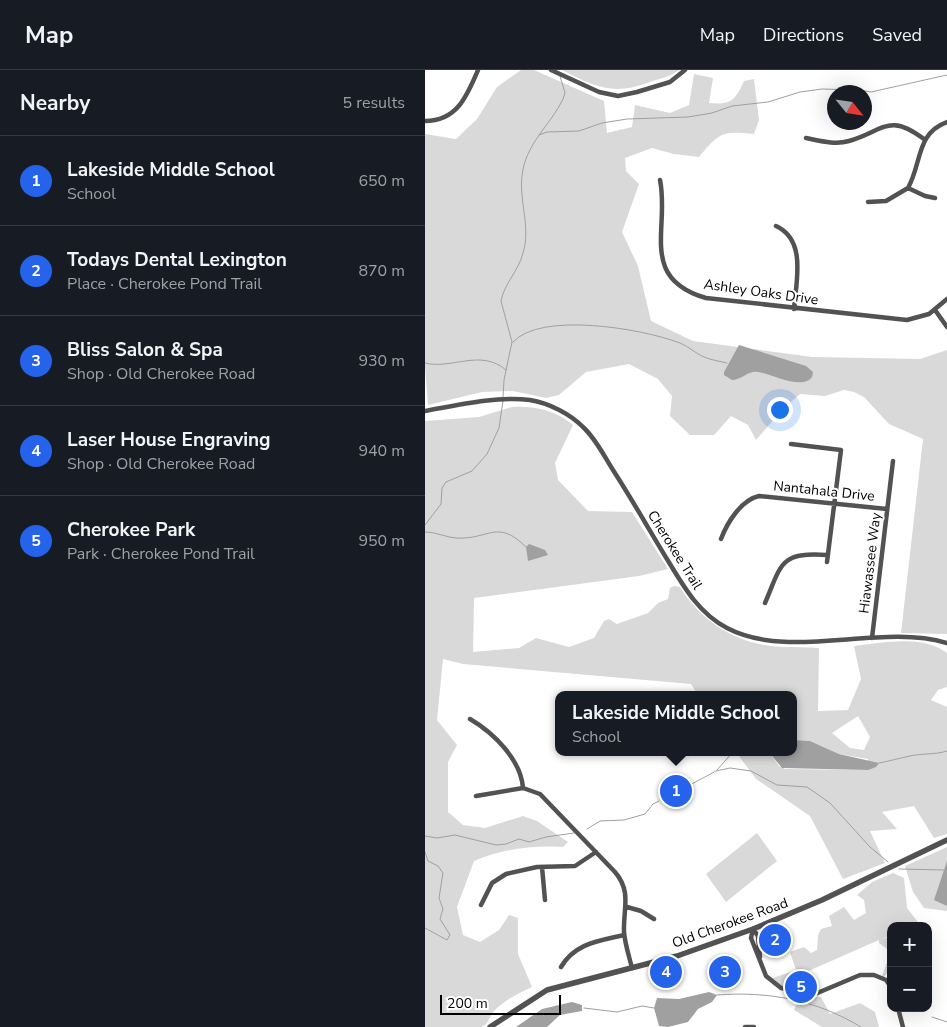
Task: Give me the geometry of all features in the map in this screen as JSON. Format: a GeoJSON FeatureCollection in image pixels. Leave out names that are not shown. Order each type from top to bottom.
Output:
{"type":"FeatureCollection","features":[{"type":"Feature","properties":{"kind":"street"},"geometry":{"type":"LineString","coordinates":[[425,121],[443,118],[454,111],[463,101],[479,70]]}},
{"type":"Feature","properties":{"kind":"street"},"geometry":{"type":"LineString","coordinates":[[551,70],[599,92],[618,96],[670,82],[685,70]]}},
{"type":"Feature","properties":{"kind":"street"},"geometry":{"type":"LineString","coordinates":[[868,202],[886,201],[908,188],[924,139],[930,132],[947,122]]}},
{"type":"Feature","properties":{"kind":"street"},"geometry":{"type":"LineString","coordinates":[[806,138],[843,142],[879,127],[893,125],[910,129],[924,139]]}},
{"type":"Feature","properties":{"kind":"street","name":"Ashley Oaks Drive"},"geometry":{"type":"LineString","coordinates":[[660,180],[661,244],[667,270],[674,282],[689,292],[706,298],[907,320],[921,317],[935,310],[947,299]]}},
{"type":"Feature","properties":{"kind":"street"},"geometry":{"type":"LineString","coordinates":[[908,188],[925,196],[935,198]]}},
{"type":"Feature","properties":{"kind":"street"},"geometry":{"type":"LineString","coordinates":[[776,226],[787,233],[797,255],[794,309]]}},
{"type":"Feature","properties":{"kind":"street"},"geometry":{"type":"LineString","coordinates":[[935,310],[947,326]]}},
{"type":"Feature","properties":{"kind":"street","name":"Cherokee Trail"},"geometry":{"type":"LineString","coordinates":[[425,411],[490,402],[532,400],[569,415],[584,427],[601,450],[682,585],[695,602],[720,624],[740,634],[766,639],[810,641],[872,638],[947,643]]}},
{"type":"Feature","properties":{"kind":"street"},"geometry":{"type":"LineString","coordinates":[[791,444],[841,450],[827,562]]}},
{"type":"Feature","properties":{"kind":"street","name":"Hiawassee Way"},"geometry":{"type":"LineString","coordinates":[[872,638],[893,461]]}},
{"type":"Feature","properties":{"kind":"street","name":"Nantahala Drive"},"geometry":{"type":"LineString","coordinates":[[721,539],[738,510],[754,497],[763,495],[887,509]]}},
{"type":"Feature","properties":{"kind":"street"},"geometry":{"type":"LineString","coordinates":[[765,603],[778,572],[789,559],[804,554],[827,555]]}},
{"type":"Feature","properties":{"kind":"street"},"geometry":{"type":"LineString","coordinates":[[470,719],[481,725],[518,765],[523,788]]}},
{"type":"Feature","properties":{"kind":"street"},"geometry":{"type":"LineString","coordinates":[[476,796],[523,788],[546,798],[596,852],[625,886],[627,906],[624,935],[632,968]]}},
{"type":"Feature","properties":{"kind":"street","name":"Old Cherokee Road"},"geometry":{"type":"LineString","coordinates":[[490,1027],[547,990],[677,956],[753,929],[822,900],[947,840]]}},
{"type":"Feature","properties":{"kind":"street"},"geometry":{"type":"LineString","coordinates":[[481,905],[489,887],[495,880],[506,874],[542,867],[575,866],[596,852]]}},
{"type":"Feature","properties":{"kind":"street"},"geometry":{"type":"LineString","coordinates":[[542,867],[545,900]]}},
{"type":"Feature","properties":{"kind":"street"},"geometry":{"type":"LineString","coordinates":[[627,906],[641,910],[654,919]]}},
{"type":"Feature","properties":{"kind":"street"},"geometry":{"type":"LineString","coordinates":[[753,929],[751,938],[766,976],[781,988],[815,994],[860,975],[874,975],[887,981]]}},
{"type":"Feature","properties":{"kind":"street"},"geometry":{"type":"LineString","coordinates":[[561,968],[569,956],[580,947],[624,935]]}},
{"type":"Feature","properties":{"kind":"street"},"geometry":{"type":"LineString","coordinates":[[899,1012],[903,1027]]}},
{"type":"Feature","properties":{"kind":"street"},"geometry":{"type":"LineString","coordinates":[[745,1027],[754,1027]]}},
{"type":"Feature","properties":{"kind":"shaded area"},"geometry":{"type":"Polygon","coordinates":[[[521,70],[534,70],[604,101],[607,133],[632,127],[635,105],[670,113],[689,105],[694,74],[713,78],[709,103],[722,103],[731,100],[738,93],[744,81],[754,79],[759,120],[754,134],[728,133],[722,135],[712,142],[699,157],[674,154],[652,148],[625,158],[626,171],[639,184],[622,232],[638,266],[651,321],[693,341],[812,357],[920,359],[947,350],[947,634],[901,633],[923,439],[889,424],[864,397],[854,392],[844,390],[825,396],[800,394],[783,409],[756,440],[748,425],[731,416],[714,435],[690,435],[670,416],[672,396],[658,379],[629,364],[586,372],[559,395],[546,398],[513,391],[482,392],[428,405],[425,367],[425,134],[456,139],[477,119],[497,87],[521,70]]]}},
{"type":"Feature","properties":{"kind":"shaded area"},"geometry":{"type":"Polygon","coordinates":[[[562,70],[679,70],[669,76],[637,86],[615,89],[595,85],[562,70]]]}},
{"type":"Feature","properties":{"kind":"shaded area"},"geometry":{"type":"Polygon","coordinates":[[[739,345],[806,366],[813,372],[812,377],[807,381],[794,382],[755,372],[732,380],[724,375],[724,372],[739,345]]]}},
{"type":"Feature","properties":{"kind":"shaded area"},"geometry":{"type":"Polygon","coordinates":[[[512,407],[529,407],[544,410],[566,420],[573,425],[555,463],[558,480],[588,511],[632,512],[668,569],[639,576],[474,598],[473,652],[519,648],[536,638],[569,647],[594,638],[604,621],[609,619],[617,624],[648,613],[658,603],[668,599],[670,588],[674,586],[680,587],[689,600],[711,622],[738,637],[769,646],[819,648],[818,711],[848,710],[861,679],[854,646],[902,641],[926,643],[937,647],[947,653],[947,687],[938,690],[931,700],[947,707],[947,834],[934,838],[914,806],[882,812],[897,829],[870,831],[885,863],[843,879],[810,816],[756,779],[739,756],[772,756],[779,766],[785,769],[868,770],[868,759],[839,754],[810,741],[797,740],[797,691],[695,691],[691,684],[463,664],[443,659],[437,720],[457,745],[448,762],[448,812],[463,825],[485,828],[523,816],[537,821],[568,842],[563,847],[517,849],[495,853],[474,861],[457,907],[463,935],[480,942],[499,930],[509,915],[518,918],[518,954],[532,987],[502,1004],[482,1027],[425,1027],[425,421],[479,417],[512,407]],[[858,716],[832,733],[850,748],[864,750],[870,737],[858,716]]]}},
{"type":"Feature","properties":{"kind":"shaded area"},"geometry":{"type":"Polygon","coordinates":[[[529,544],[545,550],[548,555],[528,561],[526,547],[529,544]]]}},
{"type":"Feature","properties":{"kind":"shaded area"},"geometry":{"type":"Polygon","coordinates":[[[797,740],[810,741],[839,754],[879,763],[876,767],[868,770],[782,768],[772,756],[797,756],[797,740]]]}},
{"type":"Feature","properties":{"kind":"shaded area"},"geometry":{"type":"Polygon","coordinates":[[[757,833],[777,861],[726,902],[706,874],[757,833]]]}},
{"type":"Feature","properties":{"kind":"shaded area"},"geometry":{"type":"Polygon","coordinates":[[[947,847],[947,911],[924,908],[913,892],[905,866],[947,847]]]}},
{"type":"Feature","properties":{"kind":"shaded area"},"geometry":{"type":"Polygon","coordinates":[[[947,861],[947,906],[934,900],[947,861]]]}},
{"type":"Feature","properties":{"kind":"shaded area"},"geometry":{"type":"Polygon","coordinates":[[[893,873],[904,878],[907,908],[918,922],[887,922],[887,937],[797,976],[795,983],[805,977],[811,991],[781,988],[770,979],[796,970],[790,952],[804,947],[811,953],[817,950],[818,935],[821,929],[832,926],[829,916],[844,907],[854,920],[866,913],[864,900],[857,895],[872,882],[893,873]]]}},
{"type":"Feature","properties":{"kind":"shaded area"},"geometry":{"type":"Polygon","coordinates":[[[887,937],[887,949],[879,943],[879,940],[887,937]]]}},
{"type":"Feature","properties":{"kind":"shaded area"},"geometry":{"type":"Polygon","coordinates":[[[887,963],[887,973],[884,977],[882,976],[887,963]]]}},
{"type":"Feature","properties":{"kind":"shaded area"},"geometry":{"type":"Polygon","coordinates":[[[709,992],[717,995],[712,1002],[698,1009],[688,1022],[668,1027],[659,1026],[654,1008],[657,998],[679,999],[709,992]]]}},
{"type":"Feature","properties":{"kind":"shaded area"},"geometry":{"type":"Polygon","coordinates":[[[800,997],[821,997],[830,1014],[860,1003],[875,1012],[879,1027],[822,1027],[794,1010],[800,997]]]}},
{"type":"Feature","properties":{"kind":"shaded area"},"geometry":{"type":"Polygon","coordinates":[[[572,1002],[582,1005],[582,1011],[560,1015],[547,1027],[516,1027],[542,1009],[572,1002]]]}},
{"type":"Feature","properties":{"kind":"waterway"},"geometry":{"type":"LineString","coordinates":[[539,135],[547,132],[579,131],[602,123],[627,119],[688,117],[712,113],[732,106],[768,102],[800,92],[822,89],[871,92],[947,75]]}},
{"type":"Feature","properties":{"kind":"waterway"},"geometry":{"type":"LineString","coordinates":[[503,397],[504,380],[512,342],[501,301],[505,289],[521,259],[525,244],[522,176],[528,154],[563,99],[565,93],[560,76]]}},
{"type":"Feature","properties":{"kind":"waterway"},"geometry":{"type":"LineString","coordinates":[[513,342],[527,333],[546,327],[592,325],[661,337],[681,343],[704,357],[727,363]]}},
{"type":"Feature","properties":{"kind":"waterway"},"geometry":{"type":"LineString","coordinates":[[425,363],[445,364],[476,360],[496,364],[506,370]]}},
{"type":"Feature","properties":{"kind":"waterway"},"geometry":{"type":"LineString","coordinates":[[425,525],[441,504],[442,488],[446,482],[472,471],[487,454],[499,428],[503,401]]}},
{"type":"Feature","properties":{"kind":"waterway"},"geometry":{"type":"LineString","coordinates":[[425,532],[456,538],[500,532],[516,538],[526,547]]}},
{"type":"Feature","properties":{"kind":"waterway"},"geometry":{"type":"LineString","coordinates":[[879,763],[915,755],[947,751]]}},
{"type":"Feature","properties":{"kind":"waterway"},"geometry":{"type":"LineString","coordinates":[[717,770],[729,756]]}},
{"type":"Feature","properties":{"kind":"waterway"},"geometry":{"type":"LineString","coordinates":[[678,796],[688,786],[716,771],[730,768],[751,771],[777,785],[807,787],[830,803],[870,847],[888,862]]}},
{"type":"Feature","properties":{"kind":"waterway"},"geometry":{"type":"LineString","coordinates":[[587,829],[600,821],[624,820],[645,814],[653,804],[659,801]]}},
{"type":"Feature","properties":{"kind":"waterway"},"geometry":{"type":"LineString","coordinates":[[425,836],[437,838],[455,835],[496,845],[506,844],[519,839],[529,842],[546,837],[574,833]]}},
{"type":"Feature","properties":{"kind":"waterway"},"geometry":{"type":"LineString","coordinates":[[425,852],[428,861],[438,866],[443,873],[439,898],[443,909],[440,919],[450,935],[447,940],[425,928]]}},
{"type":"Feature","properties":{"kind":"waterway"},"geometry":{"type":"LineString","coordinates":[[899,869],[944,870]]}},
{"type":"Feature","properties":{"kind":"waterway"},"geometry":{"type":"LineString","coordinates":[[717,995],[755,995],[792,999],[827,1010],[861,1027]]}},
{"type":"Feature","properties":{"kind":"waterway"},"geometry":{"type":"LineString","coordinates":[[584,1008],[617,1012],[642,1006],[654,1008]]}},
{"type":"Feature","properties":{"kind":"waterway"},"geometry":{"type":"LineString","coordinates":[[932,1017],[947,1022]]}},
{"type":"Feature","properties":{"kind":"place","name":"Lakeside Middle School"},"geometry":{"type":"Point","coordinates":[676,791]}},
{"type":"Feature","properties":{"kind":"place","name":"Todays Dental Lexington"},"geometry":{"type":"Point","coordinates":[775,940]}},
{"type":"Feature","properties":{"kind":"place","name":"Laser House Engraving"},"geometry":{"type":"Point","coordinates":[666,972]}},
{"type":"Feature","properties":{"kind":"place","name":"Bliss Salon & Spa"},"geometry":{"type":"Point","coordinates":[725,972]}},
{"type":"Feature","properties":{"kind":"place","name":"Cherokee Park"},"geometry":{"type":"Point","coordinates":[801,987]}}]}
